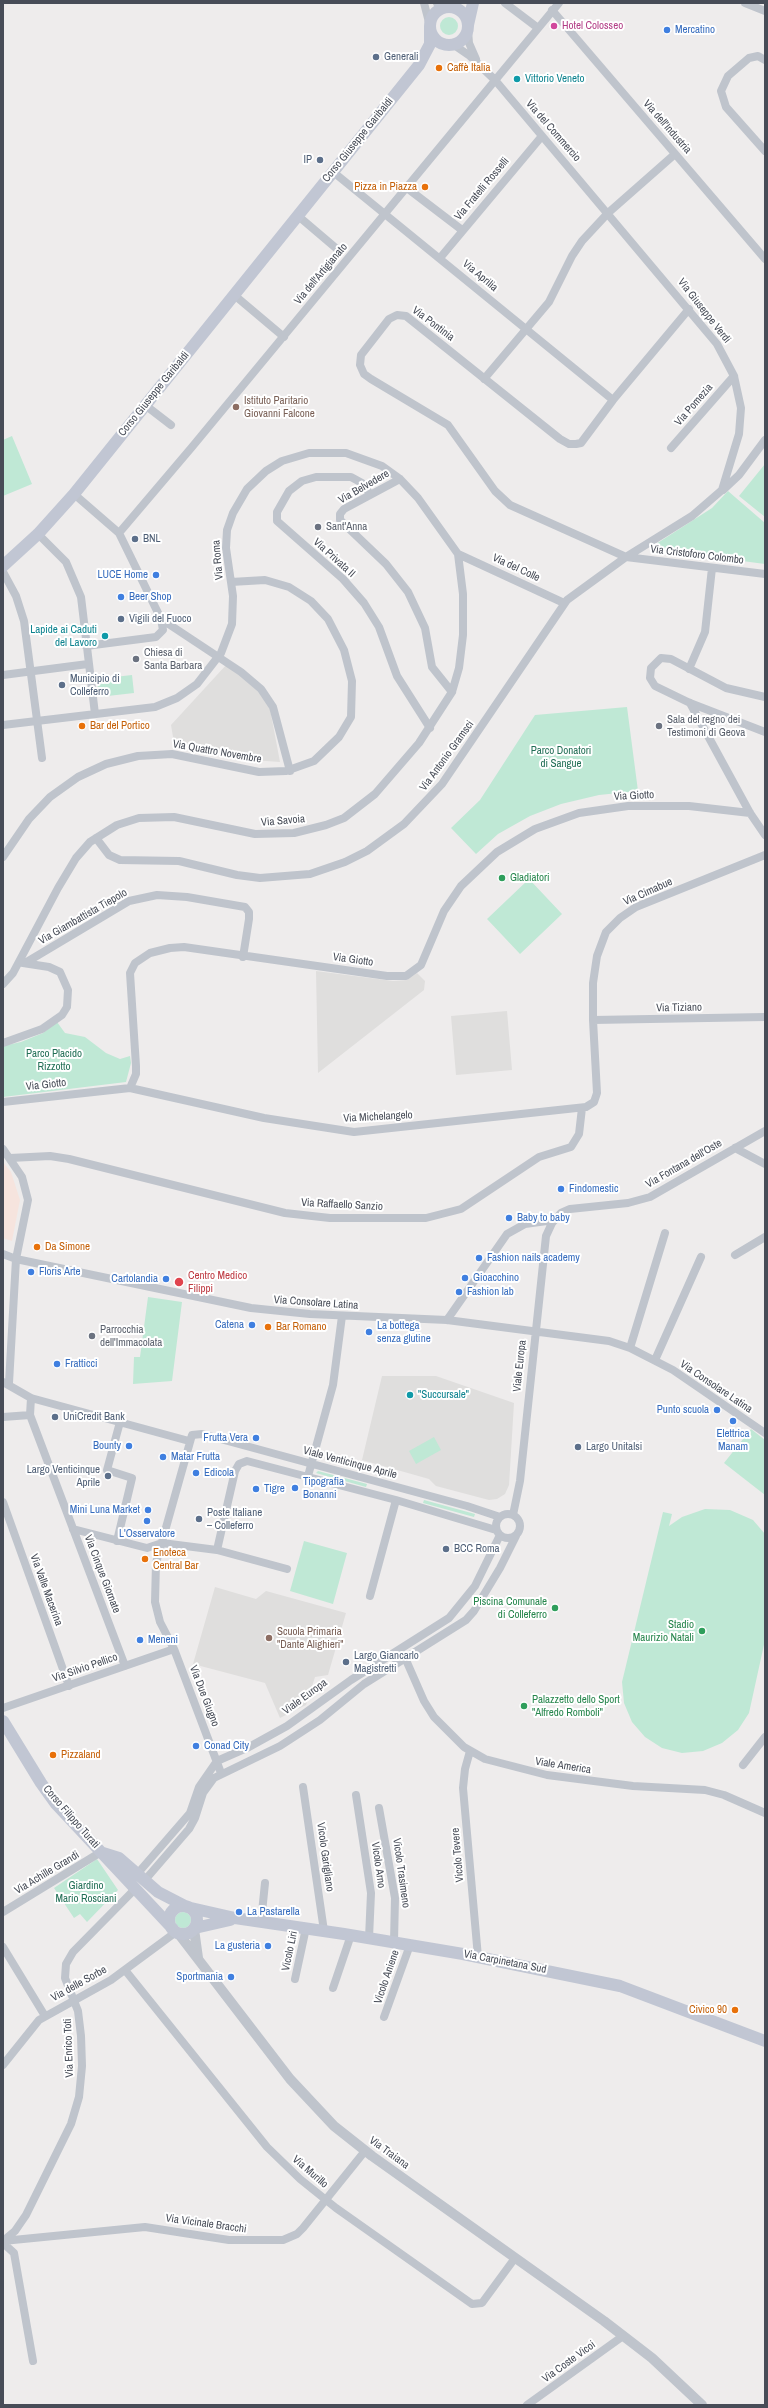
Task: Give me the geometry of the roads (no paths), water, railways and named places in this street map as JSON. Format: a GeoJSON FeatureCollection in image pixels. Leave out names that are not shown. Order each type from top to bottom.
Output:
{"type":"FeatureCollection","features":[{"type":"Feature","properties":{"kind":"main road"},"geometry":{"type":"LineString","coordinates":[[468,30],[468,24],[463,13],[447,4],[436,12],[430,26],[433,38],[439,42],[454,45],[463,39],[468,30],[473,3]]}},
{"type":"Feature","properties":{"kind":"main road","name":"Corso Giuseppe Garibaldi"},"geometry":{"type":"LineString","coordinates":[[3,566],[38,534],[74,494],[332,171],[419,65],[430,44],[430,26]]}},
{"type":"Feature","properties":{"kind":"main road","name":"Corso Giuseppe Garibaldi"},"geometry":{"type":"LineString","coordinates":[[419,65],[441,50],[454,45]]}},
{"type":"Feature","properties":{"kind":"main road","name":"Corso Filippo Turati"},"geometry":{"type":"LineString","coordinates":[[3,1721],[48,1793],[101,1852],[120,1858],[176,1931]]}},
{"type":"Feature","properties":{"kind":"main road","name":"Corso Filippo Turati"},"geometry":{"type":"LineString","coordinates":[[137,1881],[164,1897],[189,1907]]}},
{"type":"Feature","properties":{"kind":"main road"},"geometry":{"type":"LineString","coordinates":[[179,1906],[189,1907],[197,1916],[194,1929],[186,1934],[176,1931],[169,1921],[172,1912],[179,1906]]}},
{"type":"Feature","properties":{"kind":"main road","name":"Via Carpinetana Sud"},"geometry":{"type":"LineString","coordinates":[[189,1907],[235,1918],[410,1944],[625,1987],[765,2041]]}},
{"type":"Feature","properties":{"kind":"main road","name":"Via Carpinetana Sud"},"geometry":{"type":"LineString","coordinates":[[194,1929],[235,1918]]}},
{"type":"Feature","properties":{"kind":"street"},"geometry":{"type":"LineString","coordinates":[[424,3],[430,26]]}},
{"type":"Feature","properties":{"kind":"street"},"geometry":{"type":"LineString","coordinates":[[505,3],[538,28]]}},
{"type":"Feature","properties":{"kind":"street"},"geometry":{"type":"LineString","coordinates":[[552,10],[559,3]]}},
{"type":"Feature","properties":{"kind":"street"},"geometry":{"type":"LineString","coordinates":[[745,3],[765,11]]}},
{"type":"Feature","properties":{"kind":"street","name":"Via dell'Artigianato"},"geometry":{"type":"LineString","coordinates":[[119,533],[386,214],[552,10]]}},
{"type":"Feature","properties":{"kind":"street","name":"Via dell'Industria"},"geometry":{"type":"LineString","coordinates":[[552,10],[765,259]]}},
{"type":"Feature","properties":{"kind":"street","name":"Via del Commercio"},"geometry":{"type":"LineString","coordinates":[[468,30],[470,46],[480,64]]}},
{"type":"Feature","properties":{"kind":"street","name":"Via del Commercio"},"geometry":{"type":"LineString","coordinates":[[454,45],[480,64],[495,80],[608,213]]}},
{"type":"Feature","properties":{"kind":"street"},"geometry":{"type":"LineString","coordinates":[[765,60],[754,55],[748,58],[728,76],[721,91],[726,107],[765,151]]}},
{"type":"Feature","properties":{"kind":"street","name":"Via Fratelli Rosselli"},"geometry":{"type":"LineString","coordinates":[[440,258],[542,136]]}},
{"type":"Feature","properties":{"kind":"street"},"geometry":{"type":"LineString","coordinates":[[484,379],[555,293],[578,246],[608,213],[675,154]]}},
{"type":"Feature","properties":{"kind":"street","name":"Via Aprilia"},"geometry":{"type":"LineString","coordinates":[[332,171],[613,400]]}},
{"type":"Feature","properties":{"kind":"street"},"geometry":{"type":"LineString","coordinates":[[407,188],[462,230]]}},
{"type":"Feature","properties":{"kind":"street","name":"Via Giuseppe Verdi"},"geometry":{"type":"LineString","coordinates":[[608,213],[718,344],[734,376],[740,402],[741,423],[722,490]]}},
{"type":"Feature","properties":{"kind":"street"},"geometry":{"type":"LineString","coordinates":[[297,215],[337,249]]}},
{"type":"Feature","properties":{"kind":"street"},"geometry":{"type":"LineString","coordinates":[[234,294],[284,337]]}},
{"type":"Feature","properties":{"kind":"street","name":"Via Pontinia"},"geometry":{"type":"LineString","coordinates":[[626,557],[506,502],[495,491],[448,425],[367,376],[360,368],[359,362],[361,355],[389,320],[397,315],[403,315],[569,444],[581,442],[613,400],[690,309]]}},
{"type":"Feature","properties":{"kind":"street","name":"Via Pomezia"},"geometry":{"type":"LineString","coordinates":[[671,448],[734,376]]}},
{"type":"Feature","properties":{"kind":"street"},"geometry":{"type":"LineString","coordinates":[[145,405],[171,425]]}},
{"type":"Feature","properties":{"kind":"street"},"geometry":{"type":"LineString","coordinates":[[626,557],[692,516],[739,475],[765,440]]}},
{"type":"Feature","properties":{"kind":"street","name":"Via Roma"},"geometry":{"type":"LineString","coordinates":[[3,725],[156,707],[172,701],[200,681],[219,657],[232,624],[234,599],[226,548],[230,518],[247,489],[270,468],[299,456],[338,452],[369,460],[400,479],[427,508],[458,554]]}},
{"type":"Feature","properties":{"kind":"street","name":"Via Privata II"},"geometry":{"type":"LineString","coordinates":[[370,494],[362,483],[351,476],[316,477],[302,481],[291,489],[276,512],[279,525],[343,579],[364,603],[379,627],[397,676],[430,728]]}},
{"type":"Feature","properties":{"kind":"street","name":"Via Belvedere"},"geometry":{"type":"LineString","coordinates":[[400,479],[342,510],[340,516],[341,523],[382,560],[408,592],[425,628],[432,667],[452,692]]}},
{"type":"Feature","properties":{"kind":"street"},"geometry":{"type":"LineString","coordinates":[[74,494],[119,533],[161,619],[163,630],[156,637],[86,646]]}},
{"type":"Feature","properties":{"kind":"street"},"geometry":{"type":"LineString","coordinates":[[38,534],[58,552],[70,569],[80,597],[95,714]]}},
{"type":"Feature","properties":{"kind":"street","name":"Via del Colle"},"geometry":{"type":"LineString","coordinates":[[458,554],[564,603]]}},
{"type":"Feature","properties":{"kind":"street","name":"Via Savoia"},"geometry":{"type":"LineString","coordinates":[[3,984],[21,963],[63,879],[84,849],[96,838],[124,822],[154,817],[185,818],[263,834],[294,833],[326,825],[352,813],[375,794],[401,765],[430,728],[452,692],[459,668],[463,635],[463,594],[458,554]]}},
{"type":"Feature","properties":{"kind":"street","name":"Via Cristoforo Colombo"},"geometry":{"type":"LineString","coordinates":[[626,557],[765,574]]}},
{"type":"Feature","properties":{"kind":"street","name":"Via Antonio Gramsci"},"geometry":{"type":"LineString","coordinates":[[96,838],[109,855],[120,860],[179,861],[237,875],[260,878],[310,874],[360,855],[398,829],[442,784],[564,603],[626,557]]}},
{"type":"Feature","properties":{"kind":"street"},"geometry":{"type":"LineString","coordinates":[[689,668],[705,632],[712,568]]}},
{"type":"Feature","properties":{"kind":"street"},"geometry":{"type":"LineString","coordinates":[[3,572],[13,589],[22,614],[42,758]]}},
{"type":"Feature","properties":{"kind":"street","name":"Via Quattro Novembre"},"geometry":{"type":"LineString","coordinates":[[3,856],[29,819],[50,797],[78,777],[114,762],[146,755],[172,754],[259,772],[290,771],[318,758],[347,727],[352,703],[349,668],[333,628],[321,611],[307,597],[289,587],[265,580],[231,582]]}},
{"type":"Feature","properties":{"kind":"street"},"geometry":{"type":"LineString","coordinates":[[161,619],[248,677],[261,689],[273,707],[290,771]]}},
{"type":"Feature","properties":{"kind":"street"},"geometry":{"type":"LineString","coordinates":[[765,697],[726,688],[671,659],[657,660],[650,673],[655,686],[690,703],[765,732]]}},
{"type":"Feature","properties":{"kind":"street"},"geometry":{"type":"LineString","coordinates":[[3,675],[88,664]]}},
{"type":"Feature","properties":{"kind":"street"},"geometry":{"type":"LineString","coordinates":[[690,703],[750,813],[765,835]]}},
{"type":"Feature","properties":{"kind":"street","name":"Via Giotto"},"geometry":{"type":"LineString","coordinates":[[3,1102],[130,1088],[136,1074],[136,1066],[130,978],[136,963],[150,953],[176,947],[386,976],[406,976],[421,965],[444,911],[461,886],[497,852],[535,829],[579,813],[628,806],[684,806],[750,813]]}},
{"type":"Feature","properties":{"kind":"street","name":"Via Cimabue"},"geometry":{"type":"LineString","coordinates":[[582,1108],[594,1102],[597,1093],[593,1020],[593,983],[597,956],[604,936],[616,922],[631,910],[765,855]]}},
{"type":"Feature","properties":{"kind":"street","name":"Via Giambattista Tiepolo"},"geometry":{"type":"LineString","coordinates":[[21,963],[129,902],[157,895],[187,897],[244,907],[248,912],[249,919],[243,957]]}},
{"type":"Feature","properties":{"kind":"street"},"geometry":{"type":"LineString","coordinates":[[3,1043],[42,1029],[62,1015],[68,1007],[68,990],[60,972],[48,967],[21,963]]}},
{"type":"Feature","properties":{"kind":"street","name":"Via Tiziano"},"geometry":{"type":"LineString","coordinates":[[593,1020],[765,1017]]}},
{"type":"Feature","properties":{"kind":"street","name":"Via Michelangelo"},"geometry":{"type":"LineString","coordinates":[[130,1088],[259,1117],[348,1132],[442,1124],[582,1108]]}},
{"type":"Feature","properties":{"kind":"street","name":"Via Raffaello Sanzio"},"geometry":{"type":"LineString","coordinates":[[10,1158],[50,1156],[69,1159],[242,1203],[292,1214],[334,1218],[426,1218],[461,1209],[539,1157],[571,1147],[579,1134],[582,1108]]}},
{"type":"Feature","properties":{"kind":"street","name":"Via Fontana dell'Oste"},"geometry":{"type":"LineString","coordinates":[[447,1320],[507,1234],[524,1224],[554,1220],[561,1213],[576,1207],[628,1203],[646,1199],[765,1131]]}},
{"type":"Feature","properties":{"kind":"street"},"geometry":{"type":"LineString","coordinates":[[735,1148],[765,1164]]}},
{"type":"Feature","properties":{"kind":"street"},"geometry":{"type":"LineString","coordinates":[[3,1149],[22,1177],[28,1200],[16,1259],[6,1382]]}},
{"type":"Feature","properties":{"kind":"street","name":"Viale Europa"},"geometry":{"type":"LineString","coordinates":[[513,1515],[520,1481],[546,1236],[554,1220]]}},
{"type":"Feature","properties":{"kind":"street"},"geometry":{"type":"LineString","coordinates":[[630,1348],[665,1233]]}},
{"type":"Feature","properties":{"kind":"street"},"geometry":{"type":"LineString","coordinates":[[735,1255],[765,1237]]}},
{"type":"Feature","properties":{"kind":"street","name":"Via Consolare Latina"},"geometry":{"type":"LineString","coordinates":[[3,1254],[16,1259],[233,1306],[279,1312],[447,1320],[598,1338],[630,1348],[655,1360],[689,1380],[765,1433]]}},
{"type":"Feature","properties":{"kind":"street"},"geometry":{"type":"LineString","coordinates":[[655,1360],[701,1256]]}},
{"type":"Feature","properties":{"kind":"street"},"geometry":{"type":"LineString","coordinates":[[308,1476],[333,1385],[342,1316]]}},
{"type":"Feature","properties":{"kind":"street","name":"Viale Venticinque Aprile"},"geometry":{"type":"LineString","coordinates":[[6,1382],[31,1398],[120,1422],[192,1438],[202,1434],[500,1517]]}},
{"type":"Feature","properties":{"kind":"street","name":"Via Cinque Giornate"},"geometry":{"type":"LineString","coordinates":[[31,1398],[30,1415],[125,1666]]}},
{"type":"Feature","properties":{"kind":"street"},"geometry":{"type":"LineString","coordinates":[[3,1417],[30,1415]]}},
{"type":"Feature","properties":{"kind":"street"},"geometry":{"type":"LineString","coordinates":[[117,1541],[132,1478],[108,1470],[120,1422]]}},
{"type":"Feature","properties":{"kind":"street","name":"Via Due Giugno"},"geometry":{"type":"LineString","coordinates":[[192,1438],[156,1563],[155,1602],[160,1622],[174,1649],[222,1773]]}},
{"type":"Feature","properties":{"kind":"street"},"geometry":{"type":"LineString","coordinates":[[217,1550],[235,1471],[241,1463],[250,1461],[396,1500],[498,1532],[506,1538],[516,1536]]}},
{"type":"Feature","properties":{"kind":"street"},"geometry":{"type":"LineString","coordinates":[[370,1596],[396,1500]]}},
{"type":"Feature","properties":{"kind":"street","name":"Via Valle Macerina"},"geometry":{"type":"LineString","coordinates":[[3,1502],[68,1686]]}},
{"type":"Feature","properties":{"kind":"street"},"geometry":{"type":"LineString","coordinates":[[137,1881],[185,1834],[195,1818],[205,1790],[214,1778],[280,1746],[320,1720],[364,1684],[406,1660],[458,1627],[472,1613],[500,1568],[520,1530],[520,1523],[513,1515],[506,1514],[500,1517],[496,1523],[498,1532]]}},
{"type":"Feature","properties":{"kind":"street"},"geometry":{"type":"LineString","coordinates":[[73,1530],[147,1548],[162,1543],[217,1550],[287,1569]]}},
{"type":"Feature","properties":{"kind":"street","name":"Viale Europa"},"geometry":{"type":"LineString","coordinates":[[217,1761],[248,1747],[287,1726],[351,1680],[449,1618],[475,1586],[498,1532]]}},
{"type":"Feature","properties":{"kind":"street","name":"Via Silvio Pellico"},"geometry":{"type":"LineString","coordinates":[[3,1708],[174,1649]]}},
{"type":"Feature","properties":{"kind":"street","name":"Viale America"},"geometry":{"type":"LineString","coordinates":[[406,1660],[430,1712],[451,1736],[470,1751],[495,1763],[539,1774],[634,1786],[691,1788],[713,1792],[765,1813]]}},
{"type":"Feature","properties":{"kind":"street"},"geometry":{"type":"LineString","coordinates":[[743,1765],[765,1737]]}},
{"type":"Feature","properties":{"kind":"street","name":"Vicolo Tevere"},"geometry":{"type":"LineString","coordinates":[[470,1751],[464,1773],[463,1788],[478,1957]]}},
{"type":"Feature","properties":{"kind":"street"},"geometry":{"type":"LineString","coordinates":[[137,1881],[190,1813],[199,1787],[217,1761]]}},
{"type":"Feature","properties":{"kind":"street","name":"Vicolo Garigliano"},"geometry":{"type":"LineString","coordinates":[[303,1787],[324,1931]]}},
{"type":"Feature","properties":{"kind":"street","name":"Vicolo Arno"},"geometry":{"type":"LineString","coordinates":[[356,1795],[371,1893],[369,1938]]}},
{"type":"Feature","properties":{"kind":"street","name":"Vicolo Trasimeno"},"geometry":{"type":"LineString","coordinates":[[379,1808],[395,1898],[394,1942]]}},
{"type":"Feature","properties":{"kind":"street","name":"Via Achille Grandi"},"geometry":{"type":"LineString","coordinates":[[3,1912],[101,1852]]}},
{"type":"Feature","properties":{"kind":"street","name":"Via Enrico Toti"},"geometry":{"type":"LineString","coordinates":[[3,2242],[15,2231],[26,2215],[74,2115],[80,2089],[82,2066],[80,2019],[65,1978],[67,1960],[137,1881]]}},
{"type":"Feature","properties":{"kind":"street"},"geometry":{"type":"LineString","coordinates":[[261,1922],[265,1883]]}},
{"type":"Feature","properties":{"kind":"street","name":"Vicolo Liri"},"geometry":{"type":"LineString","coordinates":[[295,1979],[306,1928]]}},
{"type":"Feature","properties":{"kind":"street","name":"Via Traiana"},"geometry":{"type":"LineString","coordinates":[[194,1929],[199,1962]]}},
{"type":"Feature","properties":{"kind":"street","name":"Via Traiana"},"geometry":{"type":"LineString","coordinates":[[176,1931],[302,2094],[326,2119],[365,2151],[604,2321],[666,2370],[702,2405]]}},
{"type":"Feature","properties":{"kind":"street","name":"Via delle Sorbe"},"geometry":{"type":"LineString","coordinates":[[3,2065],[35,2025],[45,2016],[125,1970],[176,1931]]}},
{"type":"Feature","properties":{"kind":"street"},"geometry":{"type":"LineString","coordinates":[[333,1988],[351,1935]]}},
{"type":"Feature","properties":{"kind":"street","name":"Vicolo Aniene"},"geometry":{"type":"LineString","coordinates":[[384,2017],[410,1944]]}},
{"type":"Feature","properties":{"kind":"street"},"geometry":{"type":"LineString","coordinates":[[3,1947],[45,2016]]}},
{"type":"Feature","properties":{"kind":"street","name":"Via Murillo"},"geometry":{"type":"LineString","coordinates":[[125,1970],[267,2147],[292,2172],[326,2200],[472,2304],[482,2303],[515,2258]]}},
{"type":"Feature","properties":{"kind":"street","name":"Via Vicinale Bracchi"},"geometry":{"type":"LineString","coordinates":[[3,2242],[145,2227],[218,2239],[278,2241],[297,2234],[365,2151]]}},
{"type":"Feature","properties":{"kind":"street"},"geometry":{"type":"LineString","coordinates":[[3,2242],[14,2253],[33,2361]]}},
{"type":"Feature","properties":{"kind":"street","name":"Via Coste Vicoi"},"geometry":{"type":"LineString","coordinates":[[526,2405],[623,2336]]}},
{"type":"Feature","properties":{"kind":"place","name":"Hotel Colosseo"},"geometry":{"type":"Point","coordinates":[554,26]}},
{"type":"Feature","properties":{"kind":"place","name":"Mercatino"},"geometry":{"type":"Point","coordinates":[667,30]}},
{"type":"Feature","properties":{"kind":"place","name":"Generali"},"geometry":{"type":"Point","coordinates":[376,57]}},
{"type":"Feature","properties":{"kind":"place","name":"Caffè Italia"},"geometry":{"type":"Point","coordinates":[439,68]}},
{"type":"Feature","properties":{"kind":"place","name":"Vittorio Veneto"},"geometry":{"type":"Point","coordinates":[517,79]}},
{"type":"Feature","properties":{"kind":"place","name":"IP"},"geometry":{"type":"Point","coordinates":[320,160]}},
{"type":"Feature","properties":{"kind":"place","name":"Pizza in Piazza"},"geometry":{"type":"Point","coordinates":[425,187]}},
{"type":"Feature","properties":{"kind":"place","name":"Istituto Paritario Giovanni Falcone"},"geometry":{"type":"Point","coordinates":[236,407]}},
{"type":"Feature","properties":{"kind":"place","name":"Sant'Anna"},"geometry":{"type":"Point","coordinates":[318,527]}},
{"type":"Feature","properties":{"kind":"place","name":"BNL"},"geometry":{"type":"Point","coordinates":[135,539]}},
{"type":"Feature","properties":{"kind":"place","name":"LUCE Home"},"geometry":{"type":"Point","coordinates":[156,575]}},
{"type":"Feature","properties":{"kind":"place","name":"Beer Shop"},"geometry":{"type":"Point","coordinates":[121,597]}},
{"type":"Feature","properties":{"kind":"place","name":"Vigili del Fuoco"},"geometry":{"type":"Point","coordinates":[121,619]}},
{"type":"Feature","properties":{"kind":"place","name":"Lapide ai Caduti del Lavoro"},"geometry":{"type":"Point","coordinates":[105,636]}},
{"type":"Feature","properties":{"kind":"place","name":"Chiesa di Santa Barbara"},"geometry":{"type":"Point","coordinates":[136,659]}},
{"type":"Feature","properties":{"kind":"place","name":"Municipio di Colleferro"},"geometry":{"type":"Point","coordinates":[62,685]}},
{"type":"Feature","properties":{"kind":"place","name":"Bar del Portico"},"geometry":{"type":"Point","coordinates":[82,726]}},
{"type":"Feature","properties":{"kind":"place","name":"Sala del regno dei Testimoni di Geova"},"geometry":{"type":"Point","coordinates":[659,726]}},
{"type":"Feature","properties":{"kind":"place","name":"Gladiatori"},"geometry":{"type":"Point","coordinates":[502,878]}},
{"type":"Feature","properties":{"kind":"place","name":"Findomestic"},"geometry":{"type":"Point","coordinates":[561,1189]}},
{"type":"Feature","properties":{"kind":"place","name":"Baby to baby"},"geometry":{"type":"Point","coordinates":[509,1218]}},
{"type":"Feature","properties":{"kind":"place","name":"Da Simone"},"geometry":{"type":"Point","coordinates":[37,1247]}},
{"type":"Feature","properties":{"kind":"place","name":"Fashion nails academy"},"geometry":{"type":"Point","coordinates":[479,1258]}},
{"type":"Feature","properties":{"kind":"place","name":"Floris Arte"},"geometry":{"type":"Point","coordinates":[31,1272]}},
{"type":"Feature","properties":{"kind":"place","name":"Gioacchino"},"geometry":{"type":"Point","coordinates":[465,1278]}},
{"type":"Feature","properties":{"kind":"place","name":"Cartolandia"},"geometry":{"type":"Point","coordinates":[166,1279]}},
{"type":"Feature","properties":{"kind":"place","name":"Centro Medico Filippi"},"geometry":{"type":"Point","coordinates":[179,1282]}},
{"type":"Feature","properties":{"kind":"place","name":"Fashion lab"},"geometry":{"type":"Point","coordinates":[459,1292]}},
{"type":"Feature","properties":{"kind":"place","name":"Catena"},"geometry":{"type":"Point","coordinates":[252,1325]}},
{"type":"Feature","properties":{"kind":"place","name":"Bar Romano"},"geometry":{"type":"Point","coordinates":[268,1327]}},
{"type":"Feature","properties":{"kind":"place","name":"La bottega senza glutine"},"geometry":{"type":"Point","coordinates":[369,1332]}},
{"type":"Feature","properties":{"kind":"place","name":"Parrocchia dell'Immacolata"},"geometry":{"type":"Point","coordinates":[92,1336]}},
{"type":"Feature","properties":{"kind":"place","name":"Fratticci"},"geometry":{"type":"Point","coordinates":[57,1364]}},
{"type":"Feature","properties":{"kind":"place","name":"\"Succursale\""},"geometry":{"type":"Point","coordinates":[410,1395]}},
{"type":"Feature","properties":{"kind":"place","name":"Punto scuola"},"geometry":{"type":"Point","coordinates":[717,1410]}},
{"type":"Feature","properties":{"kind":"place","name":"UniCredit Bank"},"geometry":{"type":"Point","coordinates":[55,1417]}},
{"type":"Feature","properties":{"kind":"place","name":"Elettrica Manam"},"geometry":{"type":"Point","coordinates":[733,1421]}},
{"type":"Feature","properties":{"kind":"place","name":"Frutta Vera"},"geometry":{"type":"Point","coordinates":[256,1438]}},
{"type":"Feature","properties":{"kind":"place","name":"Bounty"},"geometry":{"type":"Point","coordinates":[129,1446]}},
{"type":"Feature","properties":{"kind":"place","name":"Largo Unitalsi"},"geometry":{"type":"Point","coordinates":[578,1447]}},
{"type":"Feature","properties":{"kind":"place","name":"Matar Frutta"},"geometry":{"type":"Point","coordinates":[163,1457]}},
{"type":"Feature","properties":{"kind":"place","name":"Edicola"},"geometry":{"type":"Point","coordinates":[196,1473]}},
{"type":"Feature","properties":{"kind":"place","name":"Largo Venticinque Aprile"},"geometry":{"type":"Point","coordinates":[108,1476]}},
{"type":"Feature","properties":{"kind":"place","name":"Tipografia Bonanni"},"geometry":{"type":"Point","coordinates":[295,1488]}},
{"type":"Feature","properties":{"kind":"place","name":"Tigre"},"geometry":{"type":"Point","coordinates":[256,1489]}},
{"type":"Feature","properties":{"kind":"place","name":"Mini Luna Market"},"geometry":{"type":"Point","coordinates":[148,1510]}},
{"type":"Feature","properties":{"kind":"place","name":"Poste Italiane – Colleferro"},"geometry":{"type":"Point","coordinates":[199,1519]}},
{"type":"Feature","properties":{"kind":"place","name":"L'Osservatore"},"geometry":{"type":"Point","coordinates":[147,1521]}},
{"type":"Feature","properties":{"kind":"place","name":"BCC Roma"},"geometry":{"type":"Point","coordinates":[446,1549]}},
{"type":"Feature","properties":{"kind":"place","name":"Enoteca Central Bar"},"geometry":{"type":"Point","coordinates":[145,1559]}},
{"type":"Feature","properties":{"kind":"place","name":"Piscina Comunale di Colleferro"},"geometry":{"type":"Point","coordinates":[555,1608]}},
{"type":"Feature","properties":{"kind":"place","name":"Stadio Maurizio Natali"},"geometry":{"type":"Point","coordinates":[702,1631]}},
{"type":"Feature","properties":{"kind":"place","name":"Scuola Primaria \"Dante Alighieri\""},"geometry":{"type":"Point","coordinates":[269,1638]}},
{"type":"Feature","properties":{"kind":"place","name":"Meneni"},"geometry":{"type":"Point","coordinates":[140,1640]}},
{"type":"Feature","properties":{"kind":"place","name":"Largo Giancarlo Magistretti"},"geometry":{"type":"Point","coordinates":[346,1662]}},
{"type":"Feature","properties":{"kind":"place","name":"Palazzetto dello Sport \"Alfredo Romboli\""},"geometry":{"type":"Point","coordinates":[524,1706]}},
{"type":"Feature","properties":{"kind":"place","name":"Conad City"},"geometry":{"type":"Point","coordinates":[196,1746]}},
{"type":"Feature","properties":{"kind":"place","name":"Pizzaland"},"geometry":{"type":"Point","coordinates":[53,1755]}},
{"type":"Feature","properties":{"kind":"place","name":"La Pastarella"},"geometry":{"type":"Point","coordinates":[239,1912]}},
{"type":"Feature","properties":{"kind":"place","name":"La gusteria"},"geometry":{"type":"Point","coordinates":[268,1946]}},
{"type":"Feature","properties":{"kind":"place","name":"Sportmania"},"geometry":{"type":"Point","coordinates":[231,1977]}},
{"type":"Feature","properties":{"kind":"place","name":"Civico 90"},"geometry":{"type":"Point","coordinates":[735,2010]}},
{"type":"Feature","properties":{"kind":"park label","name":"Parco Donatori di Sangue"},"geometry":{"type":"Point","coordinates":[561,757]}},
{"type":"Feature","properties":{"kind":"park label","name":"Parco Placido Rizzotto"},"geometry":{"type":"Point","coordinates":[54,1060]}},
{"type":"Feature","properties":{"kind":"park label","name":"Giardino Mario Rosciani"},"geometry":{"type":"Point","coordinates":[86,1892]}}]}
